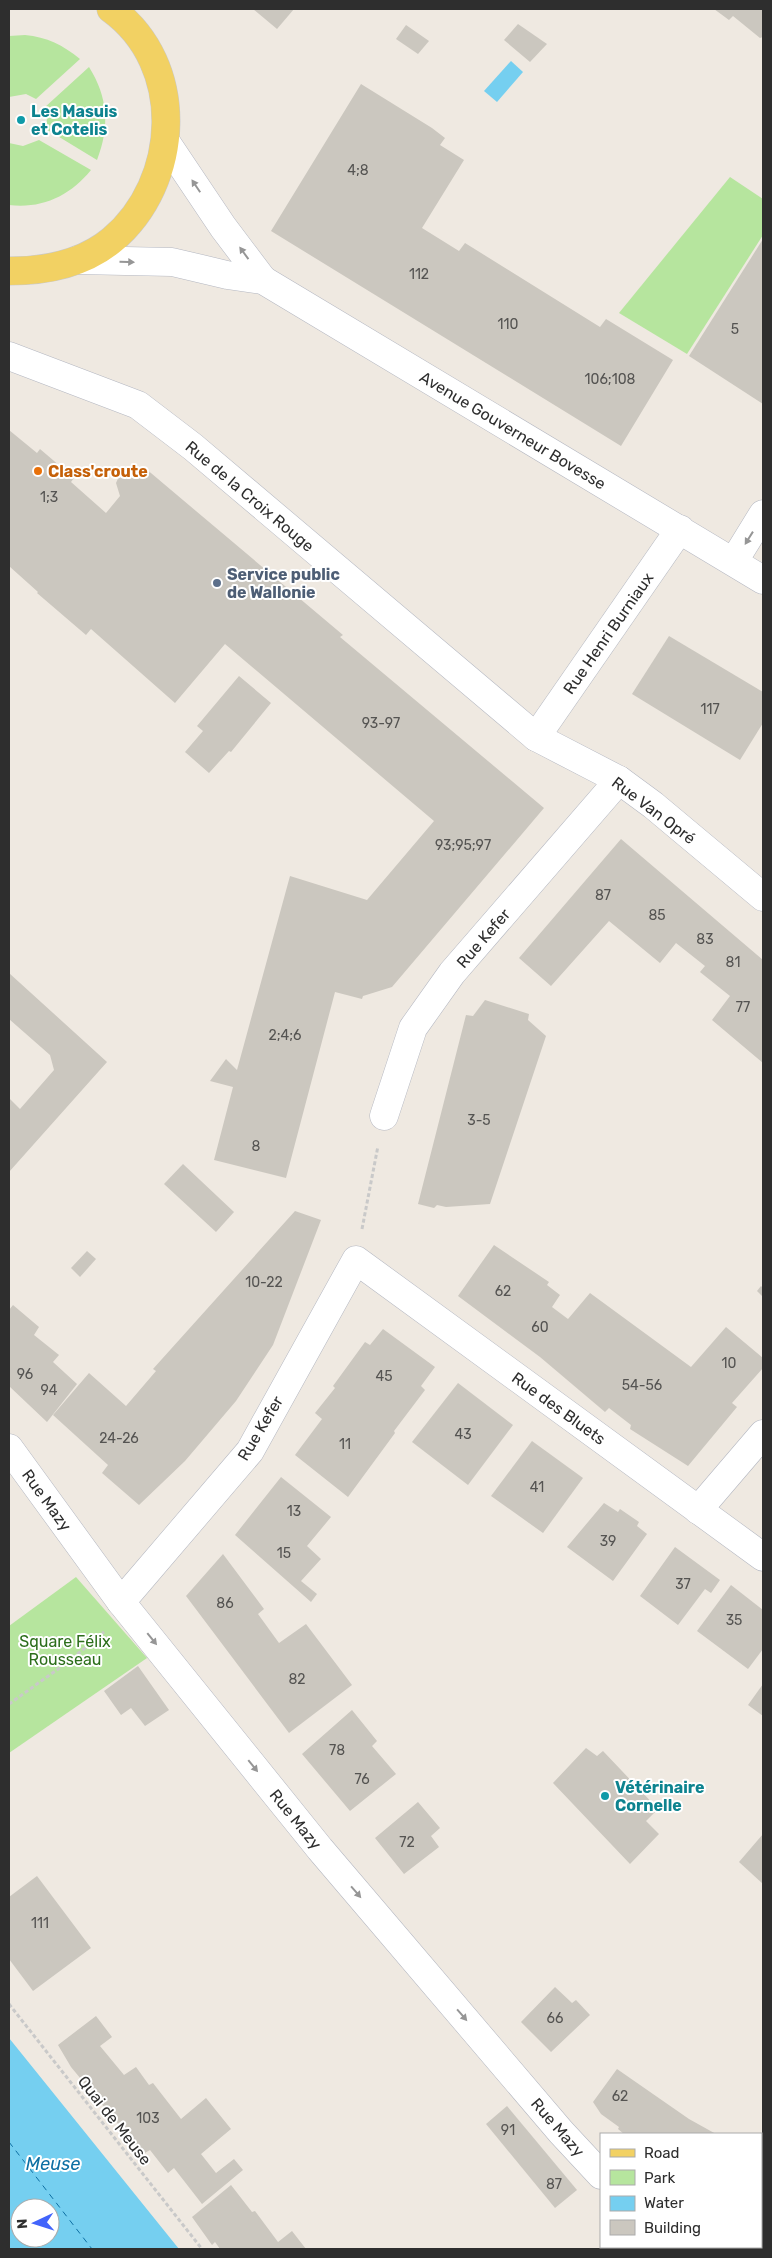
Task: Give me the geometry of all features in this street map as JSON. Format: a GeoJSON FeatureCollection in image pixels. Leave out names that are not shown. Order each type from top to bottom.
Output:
{"type":"FeatureCollection","features":[{"type":"Feature","properties":{"kind":"main road"},"geometry":{"type":"LineString","coordinates":[[9,271],[38,271],[78,260],[111,240],[138,213],[156,179],[166,142],[166,108],[159,74],[143,43],[121,11]]}},
{"type":"Feature","properties":{"kind":"street","name":"Avenue Gouverneur Bovesse"},"geometry":{"type":"LineString","coordinates":[[166,142],[263,280],[763,580]]}},
{"type":"Feature","properties":{"kind":"street","name":"Avenue Gouverneur Bovesse"},"geometry":{"type":"LineString","coordinates":[[78,260],[172,262],[228,275],[263,280]]}},
{"type":"Feature","properties":{"kind":"street","name":"Rue de la Croix Rouge"},"geometry":{"type":"LineString","coordinates":[[9,356],[138,405],[193,448],[536,737]]}},
{"type":"Feature","properties":{"kind":"street"},"geometry":{"type":"LineString","coordinates":[[734,561],[763,514]]}},
{"type":"Feature","properties":{"kind":"street","name":"Rue Henri Burniaux"},"geometry":{"type":"LineString","coordinates":[[536,737],[680,530]]}},
{"type":"Feature","properties":{"kind":"street","name":"Rue Van Opré"},"geometry":{"type":"LineString","coordinates":[[536,737],[619,780],[653,805],[763,897]]}},
{"type":"Feature","properties":{"kind":"street","name":"Rue Kefer"},"geometry":{"type":"LineString","coordinates":[[384,1116],[413,1028],[452,973],[619,780]]}},
{"type":"Feature","properties":{"kind":"street","name":"Rue Kefer"},"geometry":{"type":"LineString","coordinates":[[125,1606],[250,1451],[356,1260]]}},
{"type":"Feature","properties":{"kind":"street","name":"Rue des Bluets"},"geometry":{"type":"LineString","coordinates":[[356,1260],[763,1557]]}},
{"type":"Feature","properties":{"kind":"street"},"geometry":{"type":"LineString","coordinates":[[698,1510],[763,1434]]}},
{"type":"Feature","properties":{"kind":"street","name":"Rue Mazy"},"geometry":{"type":"LineString","coordinates":[[9,1448],[125,1606],[320,1849],[600,2174]]}},
{"type":"Feature","properties":{"kind":"path"},"geometry":{"type":"LineString","coordinates":[[356,1260],[384,1116]]}},
{"type":"Feature","properties":{"kind":"path"},"geometry":{"type":"LineString","coordinates":[[9,1704],[68,1662],[125,1606]]}},
{"type":"Feature","properties":{"kind":"path","name":"Quai de Meuse"},"geometry":{"type":"LineString","coordinates":[[9,2004],[202,2249]]}},
{"type":"Feature","properties":{"kind":"green space"},"geometry":{"type":"Polygon","coordinates":[[[25,35],[54,42],[80,59],[36,99],[26,94],[9,97],[9,36],[25,35]]]}},
{"type":"Feature","properties":{"kind":"green space"},"geometry":{"type":"Polygon","coordinates":[[[89,67],[100,90],[105,112],[104,136],[97,160],[46,129],[47,118],[44,108],[89,67]]]}},
{"type":"Feature","properties":{"kind":"green space"},"geometry":{"type":"Polygon","coordinates":[[[39,140],[91,170],[74,187],[54,199],[33,205],[9,205],[9,143],[23,146],[39,140]]]}},
{"type":"Feature","properties":{"kind":"green space"},"geometry":{"type":"Polygon","coordinates":[[[730,177],[763,199],[763,235],[687,354],[619,313],[730,177]]]}},
{"type":"Feature","properties":{"kind":"green space","name":"Square Félix Rousseau"},"geometry":{"type":"Polygon","coordinates":[[[76,1577],[147,1658],[9,1753],[9,1626],[76,1577]]]}},
{"type":"Feature","properties":{"kind":"water"},"geometry":{"type":"Polygon","coordinates":[[[511,61],[523,72],[497,102],[484,91],[511,61]]]}},
{"type":"Feature","properties":{"kind":"water","name":"Meuse"},"geometry":{"type":"Polygon","coordinates":[[[9,2038],[179,2249],[9,2249],[9,2038]]]}},
{"type":"Feature","properties":{"kind":"building"},"geometry":{"type":"Polygon","coordinates":[[[253,9],[294,9],[277,29],[253,9]]]}},
{"type":"Feature","properties":{"kind":"building"},"geometry":{"type":"Polygon","coordinates":[[[714,9],[763,9],[763,37],[760,38],[733,16],[729,20],[714,9]]]}},
{"type":"Feature","properties":{"kind":"building"},"geometry":{"type":"Polygon","coordinates":[[[518,24],[547,44],[530,62],[504,40],[518,24]]]}},
{"type":"Feature","properties":{"kind":"building"},"geometry":{"type":"Polygon","coordinates":[[[406,25],[429,41],[418,54],[396,39],[406,25]]]}},
{"type":"Feature","properties":{"kind":"building"},"geometry":{"type":"Polygon","coordinates":[[[361,84],[432,128],[445,138],[440,145],[464,160],[422,228],[459,251],[465,243],[600,327],[606,319],[673,360],[621,446],[271,231],[361,84]]]}},
{"type":"Feature","properties":{"kind":"building"},"geometry":{"type":"Polygon","coordinates":[[[763,239],[763,404],[689,356],[763,239]]]}},
{"type":"Feature","properties":{"kind":"building"},"geometry":{"type":"Polygon","coordinates":[[[9,430],[37,453],[40,449],[74,478],[71,482],[106,513],[120,496],[116,483],[120,474],[132,468],[142,472],[145,468],[343,635],[340,637],[544,808],[392,987],[363,996],[362,999],[335,992],[286,1178],[214,1160],[233,1087],[210,1081],[226,1059],[237,1070],[290,876],[367,900],[434,821],[225,644],[175,703],[91,629],[86,635],[37,593],[9,566],[9,430]]]}},
{"type":"Feature","properties":{"kind":"building"},"geometry":{"type":"Polygon","coordinates":[[[669,636],[763,692],[763,723],[740,760],[632,694],[669,636]]]}},
{"type":"Feature","properties":{"kind":"building"},"geometry":{"type":"Polygon","coordinates":[[[239,676],[271,703],[231,752],[229,751],[209,773],[185,752],[203,731],[197,726],[239,676]]]}},
{"type":"Feature","properties":{"kind":"building"},"geometry":{"type":"Polygon","coordinates":[[[621,839],[763,960],[763,1063],[712,1020],[730,996],[700,972],[705,966],[676,943],[660,963],[609,921],[551,986],[519,958],[621,839]]]}},
{"type":"Feature","properties":{"kind":"building"},"geometry":{"type":"Polygon","coordinates":[[[9,973],[107,1062],[9,1172],[9,1098],[20,1109],[54,1070],[50,1055],[9,1019],[9,973]]]}},
{"type":"Feature","properties":{"kind":"building"},"geometry":{"type":"Polygon","coordinates":[[[485,1000],[529,1014],[528,1020],[546,1036],[490,1204],[446,1207],[437,1205],[434,1208],[418,1204],[466,1015],[473,1016],[485,1000]]]}},
{"type":"Feature","properties":{"kind":"building"},"geometry":{"type":"Polygon","coordinates":[[[183,1164],[234,1212],[216,1232],[164,1184],[183,1164]]]}},
{"type":"Feature","properties":{"kind":"building"},"geometry":{"type":"Polygon","coordinates":[[[295,1211],[321,1220],[273,1345],[236,1401],[185,1461],[139,1505],[102,1473],[108,1465],[53,1415],[89,1373],[126,1406],[156,1371],[153,1369],[295,1211]]]}},
{"type":"Feature","properties":{"kind":"building"},"geometry":{"type":"Polygon","coordinates":[[[494,1245],[549,1282],[547,1285],[560,1295],[552,1307],[568,1319],[590,1293],[691,1367],[726,1327],[763,1358],[763,1368],[732,1403],[737,1407],[688,1466],[630,1429],[631,1425],[609,1408],[605,1412],[540,1357],[458,1296],[494,1245]]]}},
{"type":"Feature","properties":{"kind":"building"},"geometry":{"type":"Polygon","coordinates":[[[87,1251],[96,1259],[80,1277],[71,1268],[87,1251]]]}},
{"type":"Feature","properties":{"kind":"building"},"geometry":{"type":"Polygon","coordinates":[[[761,1286],[763,1288],[763,1297],[757,1291],[761,1286]]]}},
{"type":"Feature","properties":{"kind":"building"},"geometry":{"type":"Polygon","coordinates":[[[13,1305],[39,1327],[34,1335],[59,1355],[53,1362],[77,1384],[47,1422],[9,1386],[9,1310],[13,1305]]]}},
{"type":"Feature","properties":{"kind":"building"},"geometry":{"type":"Polygon","coordinates":[[[383,1329],[435,1367],[421,1386],[425,1390],[348,1497],[295,1455],[322,1419],[315,1413],[335,1388],[333,1386],[365,1342],[370,1345],[383,1329]]]}},
{"type":"Feature","properties":{"kind":"building"},"geometry":{"type":"Polygon","coordinates":[[[458,1383],[513,1425],[468,1485],[412,1442],[458,1383]]]}},
{"type":"Feature","properties":{"kind":"building"},"geometry":{"type":"Polygon","coordinates":[[[532,1441],[583,1478],[543,1533],[491,1496],[532,1441]]]}},
{"type":"Feature","properties":{"kind":"building"},"geometry":{"type":"Polygon","coordinates":[[[281,1477],[331,1517],[307,1546],[321,1559],[301,1581],[317,1594],[311,1602],[235,1535],[281,1477]]]}},
{"type":"Feature","properties":{"kind":"building"},"geometry":{"type":"Polygon","coordinates":[[[604,1503],[618,1512],[620,1509],[639,1522],[637,1526],[647,1534],[613,1581],[567,1547],[604,1503]]]}},
{"type":"Feature","properties":{"kind":"building"},"geometry":{"type":"Polygon","coordinates":[[[675,1547],[720,1580],[711,1593],[705,1589],[678,1625],[640,1596],[675,1547]]]}},
{"type":"Feature","properties":{"kind":"building"},"geometry":{"type":"Polygon","coordinates":[[[223,1554],[264,1609],[258,1614],[279,1643],[306,1624],[352,1685],[289,1733],[186,1596],[223,1554]]]}},
{"type":"Feature","properties":{"kind":"building"},"geometry":{"type":"Polygon","coordinates":[[[731,1585],[763,1610],[763,1649],[748,1669],[697,1631],[731,1585]]]}},
{"type":"Feature","properties":{"kind":"building"},"geometry":{"type":"Polygon","coordinates":[[[138,1666],[169,1710],[145,1726],[131,1708],[121,1715],[104,1691],[138,1666]]]}},
{"type":"Feature","properties":{"kind":"building"},"geometry":{"type":"Polygon","coordinates":[[[763,1684],[763,1716],[748,1705],[763,1684]]]}},
{"type":"Feature","properties":{"kind":"building"},"geometry":{"type":"Polygon","coordinates":[[[352,1710],[377,1741],[372,1746],[396,1774],[350,1811],[302,1754],[352,1710]]]}},
{"type":"Feature","properties":{"kind":"building","name":"Vétérinaire Cornelle"},"geometry":{"type":"Polygon","coordinates":[[[586,1748],[597,1756],[603,1751],[658,1809],[646,1821],[659,1834],[630,1864],[553,1783],[586,1748]]]}},
{"type":"Feature","properties":{"kind":"building"},"geometry":{"type":"Polygon","coordinates":[[[418,1802],[440,1828],[431,1836],[439,1847],[404,1874],[375,1838],[418,1802]]]}},
{"type":"Feature","properties":{"kind":"building"},"geometry":{"type":"Polygon","coordinates":[[[763,1834],[763,1884],[739,1862],[763,1834]]]}},
{"type":"Feature","properties":{"kind":"building"},"geometry":{"type":"Polygon","coordinates":[[[37,1876],[91,1948],[33,1991],[9,1959],[9,1897],[37,1876]]]}},
{"type":"Feature","properties":{"kind":"building"},"geometry":{"type":"Polygon","coordinates":[[[555,1987],[572,2003],[576,2000],[590,2015],[551,2052],[521,2022],[555,1987]]]}},
{"type":"Feature","properties":{"kind":"building"},"geometry":{"type":"Polygon","coordinates":[[[96,2016],[112,2037],[100,2046],[124,2075],[136,2067],[149,2085],[153,2083],[181,2119],[206,2098],[231,2129],[201,2154],[216,2173],[234,2159],[243,2170],[202,2204],[174,2168],[168,2173],[150,2150],[143,2154],[71,2067],[58,2045],[96,2016]]]}},
{"type":"Feature","properties":{"kind":"building"},"geometry":{"type":"Polygon","coordinates":[[[617,2069],[689,2119],[714,2133],[623,2133],[618,2129],[619,2127],[601,2114],[593,2102],[617,2069]]]}},
{"type":"Feature","properties":{"kind":"building"},"geometry":{"type":"Polygon","coordinates":[[[507,2106],[577,2190],[555,2208],[486,2124],[507,2106]]]}},
{"type":"Feature","properties":{"kind":"building"},"geometry":{"type":"Polygon","coordinates":[[[763,2164],[763,2199],[762,2198],[763,2164]]]}},
{"type":"Feature","properties":{"kind":"building"},"geometry":{"type":"Polygon","coordinates":[[[231,2185],[252,2212],[255,2211],[278,2242],[292,2231],[306,2249],[220,2249],[215,2242],[212,2245],[192,2217],[231,2185]]]}},
{"type":"Feature","properties":{"kind":"ferry route"},"geometry":{"type":"LineString","coordinates":[[9,2142],[92,2249]]}},
{"type":"Feature","properties":{"kind":"place","name":"Les Masuis et Cotelis"},"geometry":{"type":"Point","coordinates":[21,120]}},
{"type":"Feature","properties":{"kind":"place","name":"Class'croute"},"geometry":{"type":"Point","coordinates":[38,471]}},
{"type":"Feature","properties":{"kind":"place","name":"Service public de Wallonie"},"geometry":{"type":"Point","coordinates":[217,583]}},
{"type":"Feature","properties":{"kind":"place","name":"Vétérinaire Cornelle"},"geometry":{"type":"Point","coordinates":[605,1796]}}]}
